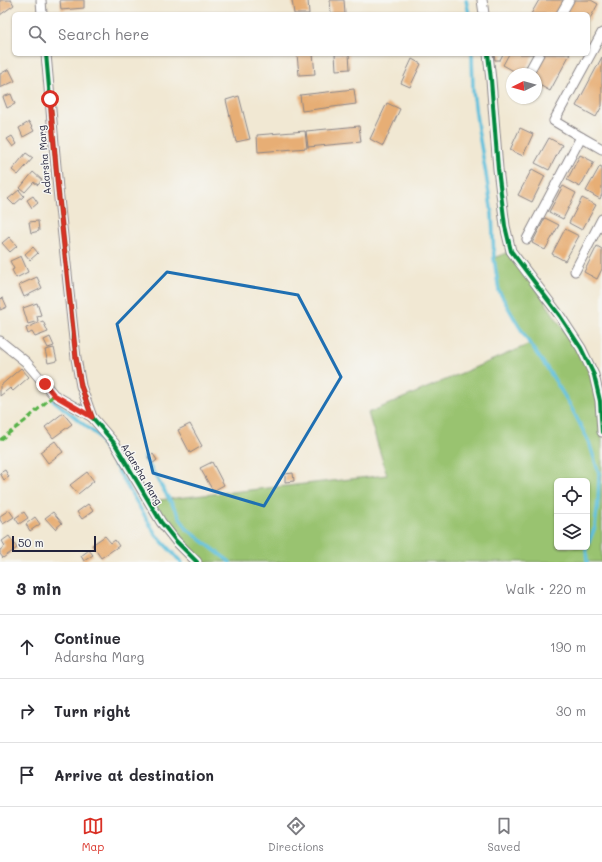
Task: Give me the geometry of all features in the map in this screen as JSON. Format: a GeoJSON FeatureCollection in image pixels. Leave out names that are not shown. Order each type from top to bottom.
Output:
{"type":"FeatureCollection","features":[{"type":"Feature","properties":{"kind":"street"},"geometry":{"type":"LineString","coordinates":[[41,0],[42,12]]}},
{"type":"Feature","properties":{"kind":"street"},"geometry":{"type":"LineString","coordinates":[[482,0],[484,12]]}},
{"type":"Feature","properties":{"kind":"street"},"geometry":{"type":"LineString","coordinates":[[562,12],[569,0]]}},
{"type":"Feature","properties":{"kind":"street"},"geometry":{"type":"LineString","coordinates":[[590,55],[602,33]]}},
{"type":"Feature","properties":{"kind":"street","name":"Adarsha Marg"},"geometry":{"type":"LineString","coordinates":[[46,56],[58,189],[76,358],[81,386],[92,417],[115,444],[161,522],[176,541],[198,562]]}},
{"type":"Feature","properties":{"kind":"street"},"geometry":{"type":"LineString","coordinates":[[488,56],[498,169],[505,226],[511,251],[560,316],[581,348],[594,376],[600,401],[602,432]]}},
{"type":"Feature","properties":{"kind":"street"},"geometry":{"type":"LineString","coordinates":[[531,68],[538,56]]}},
{"type":"Feature","properties":{"kind":"street"},"geometry":{"type":"LineString","coordinates":[[589,56],[554,121],[602,149]]}},
{"type":"Feature","properties":{"kind":"street"},"geometry":{"type":"LineString","coordinates":[[527,239],[581,138]]}},
{"type":"Feature","properties":{"kind":"street"},"geometry":{"type":"LineString","coordinates":[[575,271],[602,219]]}},
{"type":"Feature","properties":{"kind":"street"},"geometry":{"type":"LineString","coordinates":[[0,341],[26,362],[54,395],[92,417]]}},
{"type":"Feature","properties":{"kind":"highlighted area"},"geometry":{"type":"Polygon","coordinates":[[[167,272],[298,295],[341,377],[264,506],[153,473],[117,324],[167,272]]]}},
{"type":"Feature","properties":{"kind":"green space"},"geometry":{"type":"Polygon","coordinates":[[[511,251],[594,375],[602,432],[602,562],[197,562],[149,501],[387,475],[368,413],[530,344],[499,291],[494,258],[511,251]]]}},
{"type":"Feature","properties":{"kind":"building"},"geometry":{"type":"Polygon","coordinates":[[[0,0],[11,0],[14,5],[0,15],[0,0]]]}},
{"type":"Feature","properties":{"kind":"building"},"geometry":{"type":"Polygon","coordinates":[[[60,0],[84,0],[84,8],[61,10],[60,0]]]}},
{"type":"Feature","properties":{"kind":"building"},"geometry":{"type":"Polygon","coordinates":[[[292,0],[308,0],[309,12],[294,12],[292,0]]]}},
{"type":"Feature","properties":{"kind":"building"},"geometry":{"type":"Polygon","coordinates":[[[330,0],[344,0],[345,12],[331,12],[330,0]]]}},
{"type":"Feature","properties":{"kind":"building"},"geometry":{"type":"Polygon","coordinates":[[[539,0],[564,0],[557,12],[532,12],[539,0]]]}},
{"type":"Feature","properties":{"kind":"building"},"geometry":{"type":"Polygon","coordinates":[[[573,0],[591,0],[598,4],[590,18],[590,12],[566,12],[573,0]]]}},
{"type":"Feature","properties":{"kind":"building"},"geometry":{"type":"Polygon","coordinates":[[[297,56],[313,56],[315,74],[299,75],[297,56]]]}},
{"type":"Feature","properties":{"kind":"building"},"geometry":{"type":"Polygon","coordinates":[[[335,56],[349,56],[350,69],[336,70],[335,56]]]}},
{"type":"Feature","properties":{"kind":"building"},"geometry":{"type":"Polygon","coordinates":[[[494,56],[502,56],[500,60],[495,60],[494,56]]]}},
{"type":"Feature","properties":{"kind":"building"},"geometry":{"type":"Polygon","coordinates":[[[508,56],[533,56],[526,68],[508,68],[503,65],[508,56]]]}},
{"type":"Feature","properties":{"kind":"building"},"geometry":{"type":"Polygon","coordinates":[[[542,56],[569,56],[550,91],[542,86],[542,68],[535,68],[542,56]]]}},
{"type":"Feature","properties":{"kind":"building"},"geometry":{"type":"Polygon","coordinates":[[[602,57],[602,106],[596,117],[576,106],[602,57]]]}},
{"type":"Feature","properties":{"kind":"building"},"geometry":{"type":"Polygon","coordinates":[[[412,59],[421,64],[410,87],[401,83],[412,59]]]}},
{"type":"Feature","properties":{"kind":"building"},"geometry":{"type":"Polygon","coordinates":[[[9,69],[15,81],[0,88],[0,74],[9,69]]]}},
{"type":"Feature","properties":{"kind":"building"},"geometry":{"type":"Polygon","coordinates":[[[354,89],[356,104],[302,111],[300,95],[354,89]]]}},
{"type":"Feature","properties":{"kind":"building"},"geometry":{"type":"Polygon","coordinates":[[[11,94],[15,104],[7,108],[3,97],[11,94]]]}},
{"type":"Feature","properties":{"kind":"building"},"geometry":{"type":"Polygon","coordinates":[[[239,96],[250,139],[236,142],[226,100],[239,96]]]}},
{"type":"Feature","properties":{"kind":"building"},"geometry":{"type":"Polygon","coordinates":[[[387,103],[400,109],[383,146],[370,139],[387,103]]]}},
{"type":"Feature","properties":{"kind":"building"},"geometry":{"type":"Polygon","coordinates":[[[29,122],[34,131],[23,137],[19,128],[29,122]]]}},
{"type":"Feature","properties":{"kind":"building"},"geometry":{"type":"Polygon","coordinates":[[[359,126],[361,142],[308,147],[306,131],[359,126]]]}},
{"type":"Feature","properties":{"kind":"building"},"geometry":{"type":"Polygon","coordinates":[[[520,128],[533,134],[523,156],[510,150],[520,128]]]}},
{"type":"Feature","properties":{"kind":"building"},"geometry":{"type":"Polygon","coordinates":[[[305,131],[307,148],[258,152],[257,135],[305,131]]]}},
{"type":"Feature","properties":{"kind":"building"},"geometry":{"type":"Polygon","coordinates":[[[12,136],[17,144],[13,147],[7,139],[12,136]]]}},
{"type":"Feature","properties":{"kind":"building"},"geometry":{"type":"Polygon","coordinates":[[[549,138],[562,145],[549,170],[535,163],[549,138]]]}},
{"type":"Feature","properties":{"kind":"building"},"geometry":{"type":"Polygon","coordinates":[[[26,153],[33,158],[18,175],[12,170],[26,153]]]}},
{"type":"Feature","properties":{"kind":"building"},"geometry":{"type":"Polygon","coordinates":[[[580,155],[594,162],[580,187],[567,180],[580,155]]]}},
{"type":"Feature","properties":{"kind":"building"},"geometry":{"type":"Polygon","coordinates":[[[600,166],[602,167],[602,194],[600,199],[586,191],[600,166]]]}},
{"type":"Feature","properties":{"kind":"building"},"geometry":{"type":"Polygon","coordinates":[[[532,169],[545,176],[532,202],[518,195],[532,169]]]}},
{"type":"Feature","properties":{"kind":"building"},"geometry":{"type":"Polygon","coordinates":[[[33,172],[42,180],[38,185],[34,182],[25,192],[20,188],[33,172]]]}},
{"type":"Feature","properties":{"kind":"building"},"geometry":{"type":"Polygon","coordinates":[[[563,186],[576,193],[563,219],[549,212],[563,186]]]}},
{"type":"Feature","properties":{"kind":"building"},"geometry":{"type":"Polygon","coordinates":[[[19,190],[24,196],[14,205],[8,199],[19,190]]]}},
{"type":"Feature","properties":{"kind":"building"},"geometry":{"type":"Polygon","coordinates":[[[33,196],[38,203],[32,208],[27,200],[33,196]]]}},
{"type":"Feature","properties":{"kind":"building"},"geometry":{"type":"Polygon","coordinates":[[[582,198],[596,205],[582,230],[569,223],[582,198]]]}},
{"type":"Feature","properties":{"kind":"building"},"geometry":{"type":"Polygon","coordinates":[[[545,218],[559,225],[545,250],[532,243],[545,218]]]}},
{"type":"Feature","properties":{"kind":"building"},"geometry":{"type":"Polygon","coordinates":[[[38,221],[39,231],[31,233],[29,222],[38,221]]]}},
{"type":"Feature","properties":{"kind":"building"},"geometry":{"type":"Polygon","coordinates":[[[565,229],[579,236],[565,261],[552,254],[565,229]]]}},
{"type":"Feature","properties":{"kind":"building"},"geometry":{"type":"Polygon","coordinates":[[[9,237],[17,246],[10,252],[2,243],[9,237]]]}},
{"type":"Feature","properties":{"kind":"building"},"geometry":{"type":"Polygon","coordinates":[[[597,246],[602,249],[602,269],[597,279],[584,272],[597,246]]]}},
{"type":"Feature","properties":{"kind":"building"},"geometry":{"type":"Polygon","coordinates":[[[33,247],[38,253],[30,260],[25,254],[33,247]]]}},
{"type":"Feature","properties":{"kind":"building"},"geometry":{"type":"Polygon","coordinates":[[[21,256],[28,272],[16,278],[10,261],[21,256]]]}},
{"type":"Feature","properties":{"kind":"building"},"geometry":{"type":"Polygon","coordinates":[[[37,277],[42,288],[24,297],[19,285],[37,277]]]}},
{"type":"Feature","properties":{"kind":"building"},"geometry":{"type":"Polygon","coordinates":[[[3,298],[7,307],[0,310],[0,299],[3,298]]]}},
{"type":"Feature","properties":{"kind":"building"},"geometry":{"type":"Polygon","coordinates":[[[37,303],[41,315],[37,316],[38,321],[28,324],[23,308],[37,303]]]}},
{"type":"Feature","properties":{"kind":"building"},"geometry":{"type":"Polygon","coordinates":[[[43,321],[48,332],[35,337],[32,332],[28,334],[26,328],[43,321]]]}},
{"type":"Feature","properties":{"kind":"building"},"geometry":{"type":"Polygon","coordinates":[[[50,337],[54,346],[48,348],[44,340],[50,337]]]}},
{"type":"Feature","properties":{"kind":"building"},"geometry":{"type":"Polygon","coordinates":[[[54,348],[57,361],[48,363],[45,350],[54,348]]]}},
{"type":"Feature","properties":{"kind":"building"},"geometry":{"type":"Polygon","coordinates":[[[21,368],[29,377],[13,391],[10,388],[0,396],[0,386],[21,368]]]}},
{"type":"Feature","properties":{"kind":"building"},"geometry":{"type":"Polygon","coordinates":[[[63,413],[72,424],[53,438],[45,427],[63,413]]]}},
{"type":"Feature","properties":{"kind":"building"},"geometry":{"type":"Polygon","coordinates":[[[190,424],[202,446],[190,453],[178,430],[190,424]]]}},
{"type":"Feature","properties":{"kind":"building"},"geometry":{"type":"Polygon","coordinates":[[[55,441],[63,452],[48,463],[40,452],[55,441]]]}},
{"type":"Feature","properties":{"kind":"building"},"geometry":{"type":"Polygon","coordinates":[[[153,454],[157,460],[152,464],[148,457],[153,454]]]}},
{"type":"Feature","properties":{"kind":"building"},"geometry":{"type":"Polygon","coordinates":[[[212,462],[224,485],[213,491],[200,468],[212,462]]]}},
{"type":"Feature","properties":{"kind":"building"},"geometry":{"type":"Polygon","coordinates":[[[5,470],[9,477],[4,480],[0,473],[5,470]]]}},
{"type":"Feature","properties":{"kind":"building"},"geometry":{"type":"Polygon","coordinates":[[[87,472],[94,481],[78,494],[70,485],[87,472]]]}},
{"type":"Feature","properties":{"kind":"building"},"geometry":{"type":"Polygon","coordinates":[[[293,473],[294,481],[285,482],[285,474],[293,473]]]}},
{"type":"Feature","properties":{"kind":"building"},"geometry":{"type":"Polygon","coordinates":[[[88,504],[93,511],[82,519],[77,512],[88,504]]]}},
{"type":"Feature","properties":{"kind":"building"},"geometry":{"type":"Polygon","coordinates":[[[9,510],[14,517],[3,524],[0,520],[0,516],[9,510]]]}},
{"type":"Feature","properties":{"kind":"building"},"geometry":{"type":"Polygon","coordinates":[[[24,512],[28,518],[19,524],[15,518],[24,512]]]}},
{"type":"Feature","properties":{"kind":"building"},"geometry":{"type":"Polygon","coordinates":[[[53,512],[62,523],[55,529],[45,518],[53,512]]]}},
{"type":"Feature","properties":{"kind":"building"},"geometry":{"type":"Polygon","coordinates":[[[35,517],[40,524],[30,531],[26,524],[35,517]]]}},
{"type":"Feature","properties":{"kind":"building"},"geometry":{"type":"Polygon","coordinates":[[[9,536],[17,548],[3,558],[0,554],[0,550],[5,546],[2,541],[9,536]]]}},
{"type":"Feature","properties":{"kind":"building"},"geometry":{"type":"Polygon","coordinates":[[[105,536],[111,543],[115,540],[119,546],[101,558],[92,545],[105,536]]]}},
{"type":"Feature","properties":{"kind":"building"},"geometry":{"type":"Polygon","coordinates":[[[89,550],[93,555],[84,561],[81,556],[89,550]]]}},
{"type":"Feature","properties":{"kind":"waterway"},"geometry":{"type":"LineString","coordinates":[[466,0],[469,12]]}},
{"type":"Feature","properties":{"kind":"waterway"},"geometry":{"type":"LineString","coordinates":[[472,56],[473,91],[492,214],[494,258],[499,291],[530,344],[570,405],[589,442],[599,474],[595,527],[590,540]]}},
{"type":"Feature","properties":{"kind":"waterway"},"geometry":{"type":"LineString","coordinates":[[53,400],[97,435],[156,535],[181,562]]}},
{"type":"Feature","properties":{"kind":"waterway"},"geometry":{"type":"LineString","coordinates":[[144,457],[187,529],[230,562]]}},
{"type":"Feature","properties":{"kind":"waterway"},"geometry":{"type":"LineString","coordinates":[[586,550],[587,562]]}},
{"type":"Feature","properties":{"kind":"marked path"},"geometry":{"type":"LineString","coordinates":[[0,440],[25,421],[54,395]]}},
{"type":"Feature","properties":{"kind":"cycle path"},"geometry":{"type":"LineString","coordinates":[[46,56],[58,189],[76,358],[81,386],[92,417],[115,444],[161,522],[176,541],[197,562]]}},
{"type":"Feature","properties":{"kind":"cycle path"},"geometry":{"type":"LineString","coordinates":[[488,56],[498,169],[505,226],[511,251],[560,316],[581,348],[594,375],[600,401],[602,432]]}},
{"type":"Feature","properties":{"kind":"route"},"geometry":{"type":"LineString","coordinates":[[45,384],[54,395],[92,417],[81,386],[76,358],[50,99]]}}]}
